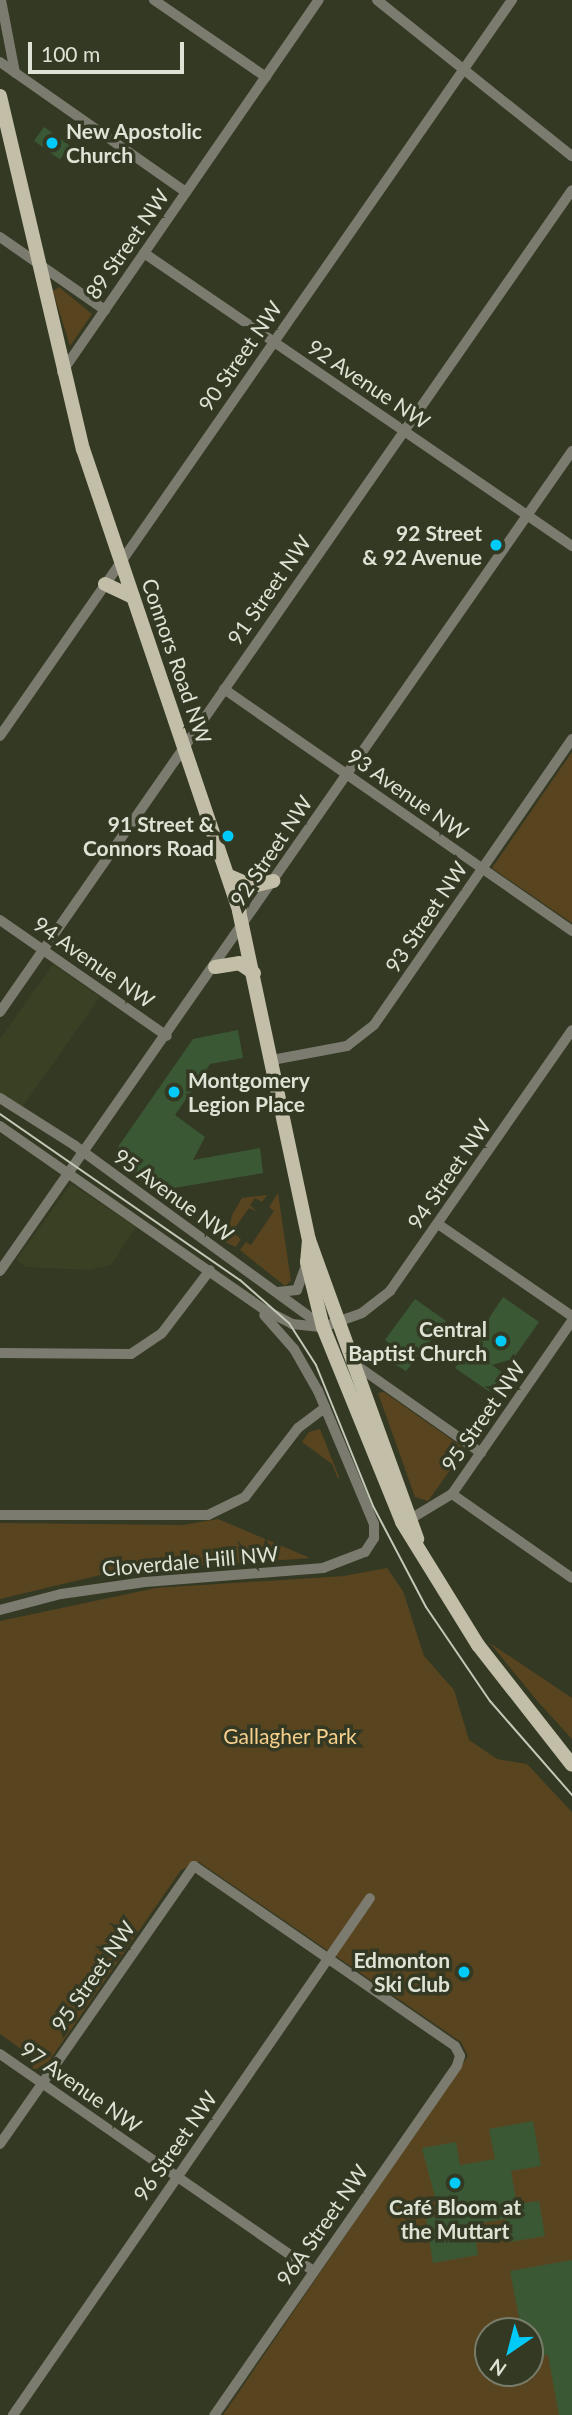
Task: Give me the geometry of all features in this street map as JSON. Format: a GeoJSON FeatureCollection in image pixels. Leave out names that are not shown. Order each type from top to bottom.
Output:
{"type":"FeatureCollection","features":[{"type":"Feature","properties":{"kind":"main road","name":"Connors Road NW"},"geometry":{"type":"LineString","coordinates":[[0,96],[61,372],[121,561],[229,876],[243,927],[309,1240],[412,1518],[417,1539]]}},
{"type":"Feature","properties":{"kind":"main road"},"geometry":{"type":"LineString","coordinates":[[105,584],[133,597]]}},
{"type":"Feature","properties":{"kind":"main road"},"geometry":{"type":"LineString","coordinates":[[229,876],[253,886],[273,881]]}},
{"type":"Feature","properties":{"kind":"main road"},"geometry":{"type":"LineString","coordinates":[[215,967],[239,964],[254,973]]}},
{"type":"Feature","properties":{"kind":"main road","name":"Connors Road NW"},"geometry":{"type":"LineString","coordinates":[[309,1240],[307,1262],[323,1327],[384,1483],[478,1645],[572,1765]]}},
{"type":"Feature","properties":{"kind":"street"},"geometry":{"type":"LineString","coordinates":[[1,0],[15,73]]}},
{"type":"Feature","properties":{"kind":"street"},"geometry":{"type":"LineString","coordinates":[[154,0],[266,77]]}},
{"type":"Feature","properties":{"kind":"street","name":"89 Street NW"},"geometry":{"type":"LineString","coordinates":[[61,372],[319,0]]}},
{"type":"Feature","properties":{"kind":"street"},"geometry":{"type":"LineString","coordinates":[[377,0],[572,156]]}},
{"type":"Feature","properties":{"kind":"street","name":"90 Street NW"},"geometry":{"type":"LineString","coordinates":[[0,736],[512,0]]}},
{"type":"Feature","properties":{"kind":"street"},"geometry":{"type":"LineString","coordinates":[[0,62],[186,192]]}},
{"type":"Feature","properties":{"kind":"street","name":"91 Street NW"},"geometry":{"type":"LineString","coordinates":[[0,1012],[572,190]]}},
{"type":"Feature","properties":{"kind":"street"},"geometry":{"type":"LineString","coordinates":[[0,237],[104,310]]}},
{"type":"Feature","properties":{"kind":"street","name":"92 Avenue NW"},"geometry":{"type":"LineString","coordinates":[[144,253],[572,546]]}},
{"type":"Feature","properties":{"kind":"street","name":"92 Street NW"},"geometry":{"type":"LineString","coordinates":[[0,1271],[70,1175],[572,452]]}},
{"type":"Feature","properties":{"kind":"street","name":"93 Avenue NW"},"geometry":{"type":"LineString","coordinates":[[224,689],[572,931]]}},
{"type":"Feature","properties":{"kind":"street","name":"93 Street NW"},"geometry":{"type":"LineString","coordinates":[[272,1060],[339,1048],[368,1032],[572,739]]}},
{"type":"Feature","properties":{"kind":"street","name":"94 Avenue NW"},"geometry":{"type":"LineString","coordinates":[[0,920],[167,1036]]}},
{"type":"Feature","properties":{"kind":"street","name":"94 Street NW"},"geometry":{"type":"LineString","coordinates":[[341,1323],[390,1291],[572,1030]]}},
{"type":"Feature","properties":{"kind":"street","name":"95 Avenue NW"},"geometry":{"type":"LineString","coordinates":[[0,1098],[84,1153],[323,1327]]}},
{"type":"Feature","properties":{"kind":"street","name":"95 Avenue NW"},"geometry":{"type":"LineString","coordinates":[[0,1126],[282,1320],[323,1327],[341,1323]]}},
{"type":"Feature","properties":{"kind":"street"},"geometry":{"type":"LineString","coordinates":[[438,1224],[572,1318]]}},
{"type":"Feature","properties":{"kind":"street"},"geometry":{"type":"LineString","coordinates":[[277,1292],[297,1290],[307,1262]]}},
{"type":"Feature","properties":{"kind":"street"},"geometry":{"type":"LineString","coordinates":[[0,1353],[131,1354],[162,1333],[210,1270]]}},
{"type":"Feature","properties":{"kind":"street","name":"95 Avenue NW"},"geometry":{"type":"LineString","coordinates":[[240,1292],[285,1337],[325,1408],[374,1524],[374,1538]]}},
{"type":"Feature","properties":{"kind":"street","name":"95 Street NW"},"geometry":{"type":"LineString","coordinates":[[412,1518],[452,1494],[572,1318]]}},
{"type":"Feature","properties":{"kind":"street"},"geometry":{"type":"LineString","coordinates":[[356,1364],[481,1452]]}},
{"type":"Feature","properties":{"kind":"street"},"geometry":{"type":"LineString","coordinates":[[0,1515],[208,1515],[245,1497],[306,1419],[325,1408]]}},
{"type":"Feature","properties":{"kind":"street"},"geometry":{"type":"LineString","coordinates":[[452,1494],[572,1578]]}},
{"type":"Feature","properties":{"kind":"street","name":"Cloverdale Hill NW"},"geometry":{"type":"LineString","coordinates":[[0,1610],[61,1594],[145,1582],[323,1568],[358,1557],[374,1538]]}},
{"type":"Feature","properties":{"kind":"street","name":"95 Street NW"},"geometry":{"type":"LineString","coordinates":[[0,2144],[194,1866],[328,1959]]}},
{"type":"Feature","properties":{"kind":"street","name":"96 Street NW"},"geometry":{"type":"LineString","coordinates":[[13,2415],[370,1898]]}},
{"type":"Feature","properties":{"kind":"street","name":"96A Street NW"},"geometry":{"type":"LineString","coordinates":[[214,2415],[460,2056],[455,2046],[328,1959]]}},
{"type":"Feature","properties":{"kind":"street","name":"97 Avenue NW"},"geometry":{"type":"LineString","coordinates":[[0,2054],[313,2272]]}},
{"type":"Feature","properties":{"kind":"shaded area"},"geometry":{"type":"Polygon","coordinates":[[[53,964],[100,997],[21,1109],[0,1095],[0,1039],[53,964]]]}},
{"type":"Feature","properties":{"kind":"shaded area"},"geometry":{"type":"Polygon","coordinates":[[[71,1184],[136,1227],[111,1265],[89,1270],[26,1267],[16,1260],[71,1184]]]}},
{"type":"Feature","properties":{"kind":"green space"},"geometry":{"type":"Polygon","coordinates":[[[59,287],[92,314],[70,346],[53,291],[59,287]]]}},
{"type":"Feature","properties":{"kind":"green space"},"geometry":{"type":"Polygon","coordinates":[[[572,752],[572,923],[492,868],[572,752]]]}},
{"type":"Feature","properties":{"kind":"green space"},"geometry":{"type":"Polygon","coordinates":[[[278,1193],[291,1281],[285,1286],[240,1250],[246,1242],[251,1245],[274,1211],[269,1207],[278,1193]]]}},
{"type":"Feature","properties":{"kind":"green space"},"geometry":{"type":"Polygon","coordinates":[[[267,1195],[262,1202],[255,1198],[250,1205],[257,1212],[249,1208],[232,1232],[241,1239],[236,1247],[218,1239],[242,1198],[267,1195]]]}},
{"type":"Feature","properties":{"kind":"green space"},"geometry":{"type":"Polygon","coordinates":[[[384,1392],[465,1449],[428,1501],[415,1497],[378,1393],[384,1392]]]}},
{"type":"Feature","properties":{"kind":"green space"},"geometry":{"type":"Polygon","coordinates":[[[320,1429],[338,1479],[332,1464],[302,1442],[309,1432],[320,1429]]]}},
{"type":"Feature","properties":{"kind":"green space"},"geometry":{"type":"Polygon","coordinates":[[[218,1519],[310,1558],[113,1572],[0,1599],[0,1523],[183,1525],[218,1519]]]}},
{"type":"Feature","properties":{"kind":"green space","name":"Gallagher Park"},"geometry":{"type":"Polygon","coordinates":[[[387,1568],[403,1591],[424,1656],[454,1690],[469,1740],[497,1759],[527,1764],[572,1812],[572,2415],[223,2415],[468,2056],[461,2042],[199,1862],[181,1870],[43,2070],[33,2069],[31,2056],[0,2034],[0,1621],[156,1588],[344,1576],[387,1568]]]}},
{"type":"Feature","properties":{"kind":"green space"},"geometry":{"type":"Polygon","coordinates":[[[490,1643],[572,1698],[572,1739],[539,1703],[490,1643]]]}},
{"type":"Feature","properties":{"kind":"building","name":"New Apostolic Church"},"geometry":{"type":"Polygon","coordinates":[[[44,127],[70,146],[60,160],[34,141],[44,127]]]}},
{"type":"Feature","properties":{"kind":"building","name":"Montgomery Legion Place"},"geometry":{"type":"Polygon","coordinates":[[[238,1030],[243,1058],[210,1064],[175,1115],[205,1137],[193,1160],[260,1148],[263,1173],[156,1191],[115,1163],[122,1150],[118,1147],[193,1039],[238,1030]]]}},
{"type":"Feature","properties":{"kind":"building","name":"Central Baptist Church"},"geometry":{"type":"Polygon","coordinates":[[[503,1297],[539,1322],[513,1359],[492,1365],[503,1373],[490,1392],[455,1368],[468,1349],[480,1357],[478,1335],[503,1297]]]}},
{"type":"Feature","properties":{"kind":"building"},"geometry":{"type":"Polygon","coordinates":[[[415,1299],[446,1321],[406,1371],[381,1356],[390,1344],[385,1340],[415,1299]]]}},
{"type":"Feature","properties":{"kind":"building"},"geometry":{"type":"Polygon","coordinates":[[[533,2121],[541,2166],[511,2171],[517,2204],[539,2201],[545,2236],[510,2242],[506,2219],[473,2224],[478,2255],[433,2263],[426,2218],[440,2216],[422,2148],[456,2142],[460,2165],[495,2159],[489,2129],[533,2121]]]}},
{"type":"Feature","properties":{"kind":"building"},"geometry":{"type":"Polygon","coordinates":[[[572,2260],[572,2415],[559,2415],[548,2355],[544,2356],[544,2317],[519,2317],[510,2271],[572,2260]]]}},
{"type":"Feature","properties":{"kind":"tram line"},"geometry":{"type":"LineString","coordinates":[[0,1114],[240,1280],[289,1323],[316,1365],[373,1506],[426,1607],[490,1701],[572,1795]]}},
{"type":"Feature","properties":{"kind":"place","name":"New Apostolic Church"},"geometry":{"type":"Point","coordinates":[52,143]}},
{"type":"Feature","properties":{"kind":"place","name":"92 Street & 92 Avenue"},"geometry":{"type":"Point","coordinates":[496,545]}},
{"type":"Feature","properties":{"kind":"place","name":"91 Street & Connors Road"},"geometry":{"type":"Point","coordinates":[228,836]}},
{"type":"Feature","properties":{"kind":"place","name":"Montgomery Legion Place"},"geometry":{"type":"Point","coordinates":[174,1092]}},
{"type":"Feature","properties":{"kind":"place","name":"Central Baptist Church"},"geometry":{"type":"Point","coordinates":[501,1341]}},
{"type":"Feature","properties":{"kind":"place","name":"Edmonton Ski Club"},"geometry":{"type":"Point","coordinates":[464,1972]}},
{"type":"Feature","properties":{"kind":"place","name":"Café Bloom at the Muttart"},"geometry":{"type":"Point","coordinates":[455,2183]}}]}
